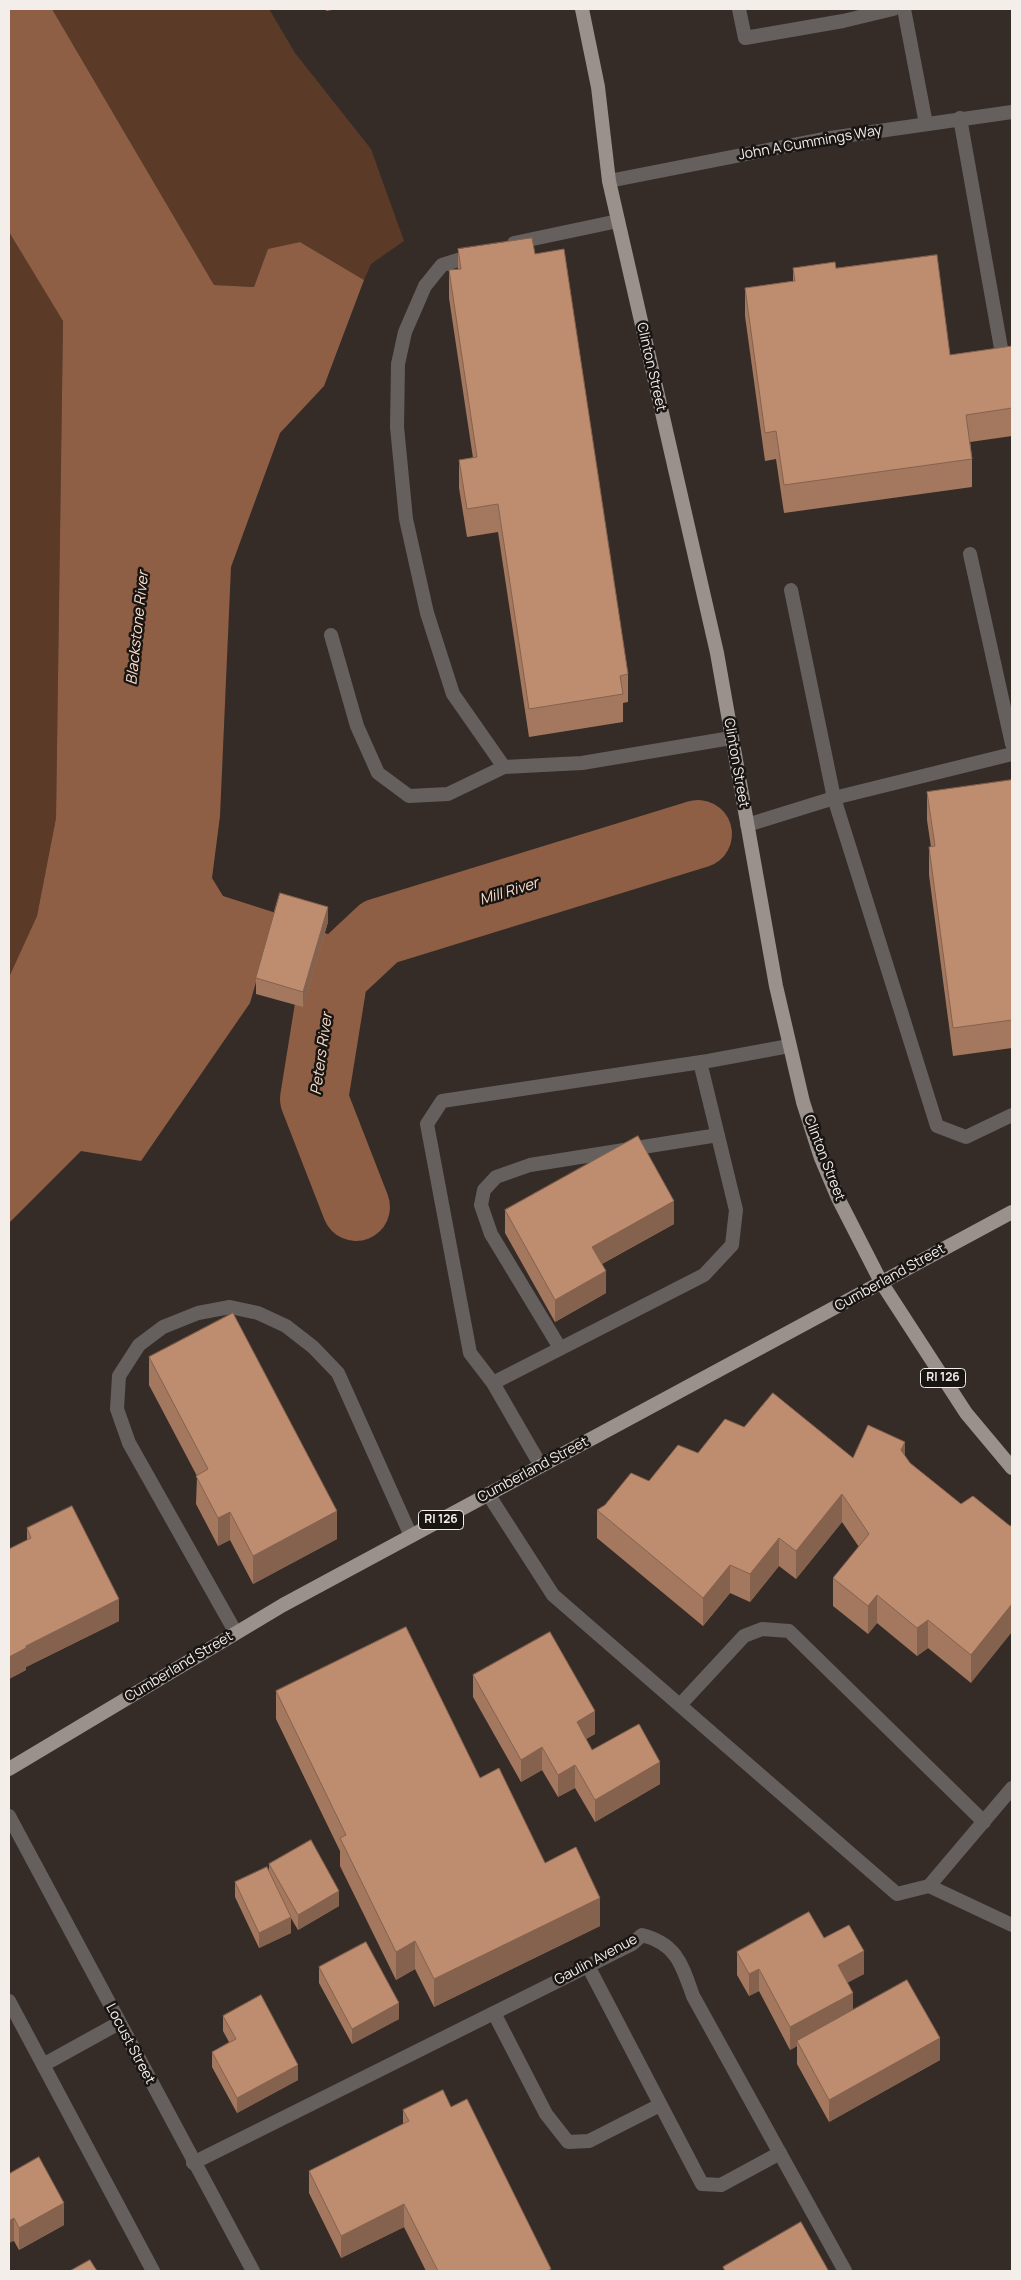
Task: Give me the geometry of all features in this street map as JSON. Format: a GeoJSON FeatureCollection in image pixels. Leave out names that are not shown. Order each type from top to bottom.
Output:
{"type":"FeatureCollection","features":[{"type":"Feature","properties":{"kind":"main road","name":"Clinton Street"},"geometry":{"type":"LineString","coordinates":[[582,9],[598,87],[609,181],[717,653],[776,986],[803,1102],[821,1158],[838,1198],[881,1282],[966,1413],[1012,1468]]}},
{"type":"Feature","properties":{"kind":"main road","name":"Cumberland Street"},"geometry":{"type":"LineString","coordinates":[[9,1769],[283,1605],[1012,1212]]}},
{"type":"Feature","properties":{"kind":"street"},"geometry":{"type":"LineString","coordinates":[[740,9],[745,38],[843,21],[893,9]]}},
{"type":"Feature","properties":{"kind":"street"},"geometry":{"type":"LineString","coordinates":[[904,9],[926,124]]}},
{"type":"Feature","properties":{"kind":"street","name":"John A Cummings Way"},"geometry":{"type":"LineString","coordinates":[[609,181],[823,139],[1012,112]]}},
{"type":"Feature","properties":{"kind":"street"},"geometry":{"type":"LineString","coordinates":[[960,118],[1004,368]]}},
{"type":"Feature","properties":{"kind":"street"},"geometry":{"type":"LineString","coordinates":[[504,767],[454,694],[427,613],[406,519],[397,427],[398,364],[405,332],[425,286],[442,265],[494,249],[618,221]]}},
{"type":"Feature","properties":{"kind":"street"},"geometry":{"type":"LineString","coordinates":[[970,554],[1012,744]]}},
{"type":"Feature","properties":{"kind":"street"},"geometry":{"type":"LineString","coordinates":[[791,590],[834,798],[937,1126],[966,1137],[1012,1115]]}},
{"type":"Feature","properties":{"kind":"street"},"geometry":{"type":"LineString","coordinates":[[331,635],[357,726],[378,773],[409,796],[448,794],[504,767],[582,763],[731,738]]}},
{"type":"Feature","properties":{"kind":"street"},"geometry":{"type":"LineString","coordinates":[[747,825],[834,798],[1012,754]]}},
{"type":"Feature","properties":{"kind":"street"},"geometry":{"type":"LineString","coordinates":[[541,1466],[493,1382],[470,1353],[427,1124],[442,1101],[700,1062],[790,1046]]}},
{"type":"Feature","properties":{"kind":"street"},"geometry":{"type":"LineString","coordinates":[[493,1382],[704,1275],[732,1245],[736,1210],[700,1062]]}},
{"type":"Feature","properties":{"kind":"street"},"geometry":{"type":"LineString","coordinates":[[560,1348],[491,1234],[481,1205],[484,1190],[496,1177],[530,1165],[718,1135]]}},
{"type":"Feature","properties":{"kind":"street"},"geometry":{"type":"LineString","coordinates":[[236,1633],[128,1443],[117,1409],[119,1376],[140,1345],[163,1327],[198,1313],[230,1307],[258,1313],[286,1326],[313,1347],[338,1373],[411,1536]]}},
{"type":"Feature","properties":{"kind":"street"},"geometry":{"type":"LineString","coordinates":[[488,1494],[554,1595],[897,1894],[928,1886],[1012,1788]]}},
{"type":"Feature","properties":{"kind":"street"},"geometry":{"type":"LineString","coordinates":[[680,1705],[744,1636],[762,1629],[789,1631],[984,1822]]}},
{"type":"Feature","properties":{"kind":"street","name":"Locust Street"},"geometry":{"type":"LineString","coordinates":[[9,1816],[193,2163],[253,2271]]}},
{"type":"Feature","properties":{"kind":"street"},"geometry":{"type":"LineString","coordinates":[[928,1886],[1012,1925]]}},
{"type":"Feature","properties":{"kind":"street","name":"Gaulin Avenue"},"geometry":{"type":"LineString","coordinates":[[193,2163],[632,1944],[642,1935],[664,1942],[681,1964],[693,1996],[845,2271]]}},
{"type":"Feature","properties":{"kind":"street"},"geometry":{"type":"LineString","coordinates":[[588,1966],[702,2184],[721,2185],[780,2153]]}},
{"type":"Feature","properties":{"kind":"street"},"geometry":{"type":"LineString","coordinates":[[9,2001],[153,2271]]}},
{"type":"Feature","properties":{"kind":"street"},"geometry":{"type":"LineString","coordinates":[[494,2013],[546,2114],[568,2142],[590,2141],[660,2105]]}},
{"type":"Feature","properties":{"kind":"street"},"geometry":{"type":"LineString","coordinates":[[43,2065],[119,2023]]}},
{"type":"Feature","properties":{"kind":"shaded area"},"geometry":{"type":"Polygon","coordinates":[[[52,9],[269,9],[295,53],[371,149],[404,241],[371,264],[364,280],[300,242],[268,250],[254,287],[214,285],[52,9]]]}},
{"type":"Feature","properties":{"kind":"shaded area"},"geometry":{"type":"Polygon","coordinates":[[[9,232],[63,320],[56,818],[37,916],[9,977],[9,232]]]}},
{"type":"Feature","properties":{"kind":"water","name":"Blackstone River"},"geometry":{"type":"Polygon","coordinates":[[[9,9],[52,9],[214,285],[254,287],[268,249],[300,242],[364,280],[324,386],[280,433],[231,567],[220,816],[212,878],[223,896],[276,913],[250,1003],[141,1161],[81,1151],[9,1223],[9,977],[37,916],[56,818],[63,321],[9,232],[9,9]]]}},
{"type":"Feature","properties":{"kind":"building"},"geometry":{"type":"Polygon","coordinates":[[[532,238],[535,254],[564,249],[628,674],[620,676],[623,694],[529,709],[498,504],[467,509],[459,460],[477,457],[449,270],[461,269],[458,249],[532,238]]]}},
{"type":"Feature","properties":{"kind":"building"},"geometry":{"type":"Polygon","coordinates":[[[937,255],[950,355],[1012,346],[1012,408],[966,415],[972,459],[784,485],[776,431],[765,433],[745,288],[795,281],[793,268],[835,262],[836,268],[937,255]]]}},
{"type":"Feature","properties":{"kind":"building"},"geometry":{"type":"Polygon","coordinates":[[[1012,780],[1012,1020],[953,1028],[929,847],[935,846],[927,792],[1012,780]]]}},
{"type":"Feature","properties":{"kind":"building"},"geometry":{"type":"Polygon","coordinates":[[[280,893],[328,907],[303,992],[256,978],[280,893]]]}},
{"type":"Feature","properties":{"kind":"building"},"geometry":{"type":"Polygon","coordinates":[[[638,1136],[674,1201],[592,1247],[606,1271],[555,1300],[505,1210],[638,1136]]]}},
{"type":"Feature","properties":{"kind":"building"},"geometry":{"type":"Polygon","coordinates":[[[233,1313],[337,1511],[253,1556],[230,1512],[218,1518],[196,1476],[208,1469],[149,1357],[233,1313]]]}},
{"type":"Feature","properties":{"kind":"building"},"geometry":{"type":"Polygon","coordinates":[[[773,1393],[853,1458],[868,1425],[905,1442],[901,1450],[910,1463],[961,1504],[973,1496],[1010,1526],[1012,1525],[1012,1604],[971,1655],[928,1620],[917,1628],[877,1595],[868,1606],[833,1578],[869,1534],[842,1494],[796,1551],[779,1538],[750,1574],[730,1565],[703,1598],[597,1510],[605,1505],[631,1473],[649,1481],[678,1445],[698,1453],[725,1419],[744,1427],[773,1393]]]}},
{"type":"Feature","properties":{"kind":"building"},"geometry":{"type":"Polygon","coordinates":[[[72,1506],[119,1599],[26,1646],[26,1648],[9,1657],[9,1549],[31,1538],[27,1528],[72,1506]]]}},
{"type":"Feature","properties":{"kind":"building"},"geometry":{"type":"Polygon","coordinates":[[[406,1627],[480,1778],[499,1768],[545,1863],[576,1847],[600,1898],[434,1979],[415,1941],[396,1952],[340,1838],[346,1835],[276,1691],[406,1627]]]}},
{"type":"Feature","properties":{"kind":"building"},"geometry":{"type":"Polygon","coordinates":[[[550,1632],[595,1711],[577,1722],[592,1750],[639,1724],[660,1762],[595,1800],[575,1765],[558,1775],[542,1747],[521,1760],[473,1675],[550,1632]]]}},
{"type":"Feature","properties":{"kind":"building"},"geometry":{"type":"Polygon","coordinates":[[[311,1840],[339,1891],[298,1915],[269,1864],[311,1840]]]}},
{"type":"Feature","properties":{"kind":"building"},"geometry":{"type":"Polygon","coordinates":[[[267,1867],[291,1917],[259,1933],[235,1882],[267,1867]]]}},
{"type":"Feature","properties":{"kind":"building"},"geometry":{"type":"Polygon","coordinates":[[[809,1912],[824,1938],[849,1925],[864,1951],[838,1965],[853,1993],[790,2027],[759,1969],[749,1974],[737,1952],[809,1912]]]}},
{"type":"Feature","properties":{"kind":"building"},"geometry":{"type":"Polygon","coordinates":[[[366,1942],[399,2003],[352,2029],[319,1967],[366,1942]]]}},
{"type":"Feature","properties":{"kind":"building"},"geometry":{"type":"Polygon","coordinates":[[[907,1980],[940,2038],[829,2100],[797,2041],[907,1980]]]}},
{"type":"Feature","properties":{"kind":"building"},"geometry":{"type":"Polygon","coordinates":[[[261,1995],[298,2065],[237,2098],[212,2052],[236,2039],[223,2016],[261,1995]]]}},
{"type":"Feature","properties":{"kind":"building"},"geometry":{"type":"Polygon","coordinates":[[[443,2090],[451,2107],[467,2099],[551,2269],[547,2271],[438,2271],[404,2204],[341,2236],[309,2171],[409,2121],[403,2110],[443,2090]]]}},
{"type":"Feature","properties":{"kind":"building"},"geometry":{"type":"Polygon","coordinates":[[[39,2157],[64,2203],[19,2228],[14,2218],[9,2221],[9,2174],[39,2157]]]}},
{"type":"Feature","properties":{"kind":"building"},"geometry":{"type":"Polygon","coordinates":[[[801,2222],[828,2270],[725,2271],[723,2267],[801,2222]]]}},
{"type":"Feature","properties":{"kind":"building"},"geometry":{"type":"Polygon","coordinates":[[[90,2260],[97,2271],[70,2271],[90,2260]]]}},
{"type":"Feature","properties":{"kind":"waterway","name":"Mill River"},"geometry":{"type":"LineString","coordinates":[[334,975],[380,932],[698,834]]}},
{"type":"Feature","properties":{"kind":"waterway","name":"Peters River"},"geometry":{"type":"LineString","coordinates":[[316,966],[334,975],[314,1099],[356,1207]]}}]}
